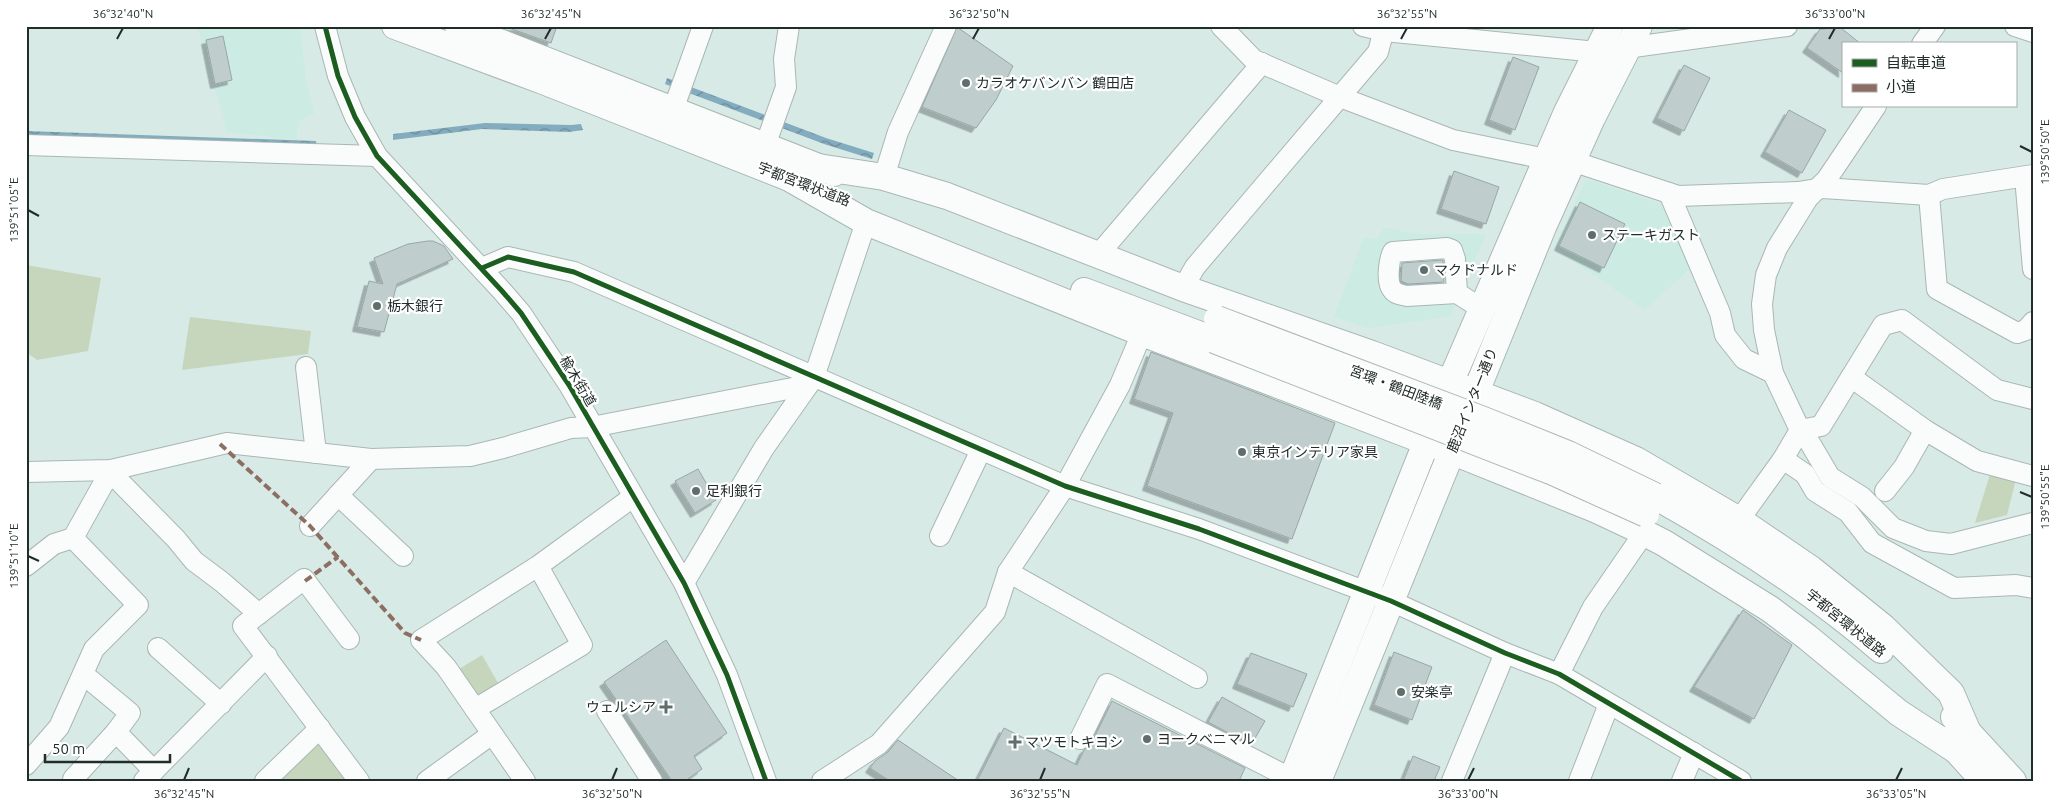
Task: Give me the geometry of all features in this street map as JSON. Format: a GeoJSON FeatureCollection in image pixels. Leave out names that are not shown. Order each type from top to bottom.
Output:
{"type":"FeatureCollection","features":[{"type":"Feature","properties":{"kind":"main road","name":"宇都宮環状道路"},"geometry":{"type":"LineString","coordinates":[[395,26],[543,80],[791,179],[1216,330]]}},
{"type":"Feature","properties":{"kind":"main road","name":"宇都宮環状道路"},"geometry":{"type":"LineString","coordinates":[[458,26],[679,94],[770,130],[818,167],[1216,330]]}},
{"type":"Feature","properties":{"kind":"main road","name":"鹿沼インター通り"},"geometry":{"type":"LineString","coordinates":[[1292,780],[1450,383],[1546,159],[1610,26]]}},
{"type":"Feature","properties":{"kind":"main road","name":"鹿沼インター通り"},"geometry":{"type":"LineString","coordinates":[[1318,781],[1474,393],[1572,161],[1640,26]]}},
{"type":"Feature","properties":{"kind":"main road"},"geometry":{"type":"LineString","coordinates":[[818,167],[884,177],[947,196],[1183,288],[1450,383],[1543,419],[1636,460],[1739,520],[1811,569],[1883,628],[1951,693],[1963,741]]}},
{"type":"Feature","properties":{"kind":"main road"},"geometry":{"type":"LineString","coordinates":[[791,179],[866,222],[1142,333],[1426,441],[1597,510],[1648,514]]}},
{"type":"Feature","properties":{"kind":"main road","name":"宮環・鶴田陸橋"},"geometry":{"type":"LineString","coordinates":[[1216,330],[1544,468],[1648,514]]}},
{"type":"Feature","properties":{"kind":"main road","name":"宇都宮環状道路"},"geometry":{"type":"LineString","coordinates":[[1648,514],[1696,541],[1782,595],[1863,658],[2013,781]]}},
{"type":"Feature","properties":{"kind":"main road","name":"宇都宮環状道路"},"geometry":{"type":"LineString","coordinates":[[1963,741],[1984,781]]}},
{"type":"Feature","properties":{"kind":"street","name":"楡木街道"},"geometry":{"type":"LineString","coordinates":[[325,26],[338,76],[355,117],[377,156],[482,268],[521,313],[569,385],[684,584],[727,675],[766,781]]}},
{"type":"Feature","properties":{"kind":"street"},"geometry":{"type":"LineString","coordinates":[[679,94],[703,26]]}},
{"type":"Feature","properties":{"kind":"street"},"geometry":{"type":"LineString","coordinates":[[770,130],[786,87],[784,59],[789,26]]}},
{"type":"Feature","properties":{"kind":"street"},"geometry":{"type":"LineString","coordinates":[[884,177],[898,132],[946,26]]}},
{"type":"Feature","properties":{"kind":"street"},"geometry":{"type":"LineString","coordinates":[[1221,26],[1254,60],[1340,97],[1453,140],[1546,159]]}},
{"type":"Feature","properties":{"kind":"street"},"geometry":{"type":"LineString","coordinates":[[1363,26],[1597,52],[1787,26]]}},
{"type":"Feature","properties":{"kind":"street"},"geometry":{"type":"LineString","coordinates":[[1923,42],[1935,26]]}},
{"type":"Feature","properties":{"kind":"street"},"geometry":{"type":"LineString","coordinates":[[2014,26],[2033,32]]}},
{"type":"Feature","properties":{"kind":"street"},"geometry":{"type":"LineString","coordinates":[[1183,288],[1195,267],[1378,52],[1384,28]]}},
{"type":"Feature","properties":{"kind":"street"},"geometry":{"type":"LineString","coordinates":[[1098,255],[1262,63]]}},
{"type":"Feature","properties":{"kind":"street"},"geometry":{"type":"LineString","coordinates":[[1875,108],[1827,179],[1808,198],[1777,248],[1766,275],[1762,304],[1764,330],[1773,373],[1800,430],[1830,477],[1862,497],[1893,528],[1926,541],[1951,544],[2033,523]]}},
{"type":"Feature","properties":{"kind":"street"},"geometry":{"type":"LineString","coordinates":[[26,145],[377,156]]}},
{"type":"Feature","properties":{"kind":"street"},"geometry":{"type":"LineString","coordinates":[[1572,161],[1678,196],[1798,192],[1818,189],[1929,195],[1943,189],[2029,176],[2033,269]]}},
{"type":"Feature","properties":{"kind":"street"},"geometry":{"type":"LineString","coordinates":[[1669,193],[1720,312],[1725,335],[1744,359],[1773,373]]}},
{"type":"Feature","properties":{"kind":"street"},"geometry":{"type":"LineString","coordinates":[[1929,195],[1937,289],[2017,333],[2026,330],[2033,322]]}},
{"type":"Feature","properties":{"kind":"street"},"geometry":{"type":"LineString","coordinates":[[684,584],[764,448],[811,381],[866,222]]}},
{"type":"Feature","properties":{"kind":"street"},"geometry":{"type":"LineString","coordinates":[[482,268],[508,257],[574,272],[811,381],[1065,486],[1199,529],[1390,601],[1505,653],[1559,674],[1741,781]]}},
{"type":"Feature","properties":{"kind":"street"},"geometry":{"type":"LineString","coordinates":[[1457,293],[1482,308]]}},
{"type":"Feature","properties":{"kind":"street"},"geometry":{"type":"LineString","coordinates":[[1739,520],[1783,459],[1800,430],[1821,426],[1883,324],[1902,320],[1997,390],[2033,399]]}},
{"type":"Feature","properties":{"kind":"street"},"geometry":{"type":"LineString","coordinates":[[822,781],[879,744],[994,612],[1008,572],[1065,486],[1120,384],[1142,333]]}},
{"type":"Feature","properties":{"kind":"street"},"geometry":{"type":"LineString","coordinates":[[306,367],[316,453]]}},
{"type":"Feature","properties":{"kind":"street"},"geometry":{"type":"LineString","coordinates":[[1851,378],[1925,430],[1977,460],[2033,476]]}},
{"type":"Feature","properties":{"kind":"street"},"geometry":{"type":"LineString","coordinates":[[26,472],[111,470],[227,443],[371,459],[470,456],[571,428],[592,426],[811,381]]}},
{"type":"Feature","properties":{"kind":"street"},"geometry":{"type":"LineString","coordinates":[[1885,491],[1904,467],[1925,430]]}},
{"type":"Feature","properties":{"kind":"street"},"geometry":{"type":"LineString","coordinates":[[940,536],[981,450]]}},
{"type":"Feature","properties":{"kind":"street"},"geometry":{"type":"LineString","coordinates":[[310,526],[371,459]]}},
{"type":"Feature","properties":{"kind":"street"},"geometry":{"type":"LineString","coordinates":[[1783,459],[1805,474],[1815,491],[1848,512],[1872,543],[1954,588],[2016,585],[2033,588]]}},
{"type":"Feature","properties":{"kind":"street"},"geometry":{"type":"LineString","coordinates":[[26,566],[54,544],[73,538],[111,470]]}},
{"type":"Feature","properties":{"kind":"street"},"geometry":{"type":"LineString","coordinates":[[111,470],[120,482],[176,539],[194,561],[222,582],[258,614]]}},
{"type":"Feature","properties":{"kind":"street"},"geometry":{"type":"LineString","coordinates":[[338,495],[404,554]]}},
{"type":"Feature","properties":{"kind":"street"},"geometry":{"type":"LineString","coordinates":[[524,781],[446,667],[421,640],[538,566],[633,497]]}},
{"type":"Feature","properties":{"kind":"street"},"geometry":{"type":"LineString","coordinates":[[1559,674],[1593,607],[1648,514]]}},
{"type":"Feature","properties":{"kind":"street"},"geometry":{"type":"LineString","coordinates":[[26,765],[59,727],[94,649],[138,605],[73,538]]}},
{"type":"Feature","properties":{"kind":"street"},"geometry":{"type":"LineString","coordinates":[[475,709],[582,645],[538,566]]}},
{"type":"Feature","properties":{"kind":"street"},"geometry":{"type":"LineString","coordinates":[[1008,572],[1197,678]]}},
{"type":"Feature","properties":{"kind":"street"},"geometry":{"type":"LineString","coordinates":[[349,639],[304,579],[243,626],[359,781]]}},
{"type":"Feature","properties":{"kind":"street"},"geometry":{"type":"LineString","coordinates":[[158,648],[222,704]]}},
{"type":"Feature","properties":{"kind":"street"},"geometry":{"type":"LineString","coordinates":[[1460,779],[1505,653]]}},
{"type":"Feature","properties":{"kind":"street"},"geometry":{"type":"LineString","coordinates":[[116,732],[149,776],[222,704],[267,656]]}},
{"type":"Feature","properties":{"kind":"street"},"geometry":{"type":"LineString","coordinates":[[73,779],[116,732],[130,713],[83,674]]}},
{"type":"Feature","properties":{"kind":"street"},"geometry":{"type":"LineString","coordinates":[[1080,739],[1107,684],[1292,780]]}},
{"type":"Feature","properties":{"kind":"street"},"geometry":{"type":"LineString","coordinates":[[1579,781],[1609,704]]}},
{"type":"Feature","properties":{"kind":"street"},"geometry":{"type":"LineString","coordinates":[[607,711],[652,781]]}},
{"type":"Feature","properties":{"kind":"street"},"geometry":{"type":"LineString","coordinates":[[265,781],[320,728]]}},
{"type":"Feature","properties":{"kind":"street"},"geometry":{"type":"LineString","coordinates":[[428,781],[492,734]]}},
{"type":"Feature","properties":{"kind":"street"},"geometry":{"type":"LineString","coordinates":[[1682,781],[1694,753]]}},
{"type":"Feature","properties":{"kind":"shaded area"},"geometry":{"type":"Polygon","coordinates":[[[197,26],[300,26],[306,81],[314,114],[298,122],[297,140],[227,132],[197,26]]]}},
{"type":"Feature","properties":{"kind":"shaded area"},"geometry":{"type":"Polygon","coordinates":[[[1586,179],[1671,207],[1695,264],[1645,310],[1554,248],[1586,179]]]}},
{"type":"Feature","properties":{"kind":"shaded area","name":"マクドナルド"},"geometry":{"type":"Polygon","coordinates":[[[1384,228],[1418,234],[1486,234],[1451,316],[1370,328],[1334,317],[1364,237],[1377,239],[1384,228]]]}},
{"type":"Feature","properties":{"kind":"shaded area"},"geometry":{"type":"Polygon","coordinates":[[[26,265],[101,278],[88,351],[37,360],[26,352],[26,265]]]}},
{"type":"Feature","properties":{"kind":"shaded area"},"geometry":{"type":"Polygon","coordinates":[[[190,317],[311,331],[308,354],[182,370],[190,317]]]}},
{"type":"Feature","properties":{"kind":"shaded area"},"geometry":{"type":"Polygon","coordinates":[[[1991,471],[2016,479],[2007,515],[1975,523],[1991,471]]]}},
{"type":"Feature","properties":{"kind":"shaded area"},"geometry":{"type":"Polygon","coordinates":[[[482,655],[501,688],[476,697],[459,669],[482,655]]]}},
{"type":"Feature","properties":{"kind":"shaded area"},"geometry":{"type":"Polygon","coordinates":[[[323,741],[354,781],[278,781],[323,741]]]}},
{"type":"Feature","properties":{"kind":"water"},"geometry":{"type":"Polygon","coordinates":[[[667,78],[826,138],[874,153],[872,159],[824,144],[665,84],[667,78]]]}},
{"type":"Feature","properties":{"kind":"water"},"geometry":{"type":"Polygon","coordinates":[[[485,123],[581,124],[583,130],[569,132],[482,129],[393,140],[393,134],[485,123]]]}},
{"type":"Feature","properties":{"kind":"water"},"geometry":{"type":"Polygon","coordinates":[[[26,131],[316,141],[317,148],[26,139],[26,131]]]}},
{"type":"Feature","properties":{"kind":"building"},"geometry":{"type":"Polygon","coordinates":[[[510,26],[557,26],[551,43],[509,28],[510,26]]]}},
{"type":"Feature","properties":{"kind":"building","name":"カラオケバンバン 鶴田店"},"geometry":{"type":"Polygon","coordinates":[[[957,27],[1013,66],[996,100],[976,128],[922,107],[957,27]]]}},
{"type":"Feature","properties":{"kind":"building"},"geometry":{"type":"Polygon","coordinates":[[[1841,28],[1858,42],[1842,42],[1842,72],[1807,48],[1820,29],[1841,28]]]}},
{"type":"Feature","properties":{"kind":"building"},"geometry":{"type":"Polygon","coordinates":[[[223,36],[232,80],[215,84],[206,40],[223,36]]]}},
{"type":"Feature","properties":{"kind":"building"},"geometry":{"type":"Polygon","coordinates":[[[1513,57],[1539,67],[1515,130],[1489,120],[1513,57]]]}},
{"type":"Feature","properties":{"kind":"building"},"geometry":{"type":"Polygon","coordinates":[[[1684,65],[1710,78],[1684,131],[1657,118],[1684,65]]]}},
{"type":"Feature","properties":{"kind":"building"},"geometry":{"type":"Polygon","coordinates":[[[1789,110],[1826,130],[1802,173],[1765,152],[1789,110]]]}},
{"type":"Feature","properties":{"kind":"building"},"geometry":{"type":"Polygon","coordinates":[[[1454,171],[1499,187],[1486,224],[1441,209],[1454,171]]]}},
{"type":"Feature","properties":{"kind":"building","name":"ステーキガスト"},"geometry":{"type":"Polygon","coordinates":[[[1580,202],[1625,224],[1604,268],[1559,246],[1580,202]]]}},
{"type":"Feature","properties":{"kind":"building","name":"栃木銀行"},"geometry":{"type":"Polygon","coordinates":[[[428,241],[444,246],[453,259],[397,284],[384,332],[357,327],[369,281],[383,284],[374,258],[408,244],[428,241]]]}},
{"type":"Feature","properties":{"kind":"building"},"geometry":{"type":"Polygon","coordinates":[[[1443,260],[1444,282],[1408,284],[1401,281],[1402,263],[1443,260]]]}},
{"type":"Feature","properties":{"kind":"building","name":"東京インテリア家具"},"geometry":{"type":"Polygon","coordinates":[[[1151,352],[1335,423],[1292,539],[1147,486],[1173,413],[1134,399],[1151,352]]]}},
{"type":"Feature","properties":{"kind":"building","name":"足利銀行"},"geometry":{"type":"Polygon","coordinates":[[[698,469],[716,500],[695,513],[675,481],[698,469]]]}},
{"type":"Feature","properties":{"kind":"building"},"geometry":{"type":"Polygon","coordinates":[[[1743,610],[1792,645],[1754,719],[1694,687],[1743,610]]]}},
{"type":"Feature","properties":{"kind":"building","name":"ウェルシア"},"geometry":{"type":"Polygon","coordinates":[[[666,640],[727,733],[694,756],[702,769],[685,781],[672,781],[604,682],[666,640]]]}},
{"type":"Feature","properties":{"kind":"building","name":"安楽亭"},"geometry":{"type":"Polygon","coordinates":[[[1394,652],[1432,667],[1412,720],[1374,705],[1394,652]]]}},
{"type":"Feature","properties":{"kind":"building"},"geometry":{"type":"Polygon","coordinates":[[[1251,653],[1307,674],[1293,707],[1237,684],[1251,653]]]}},
{"type":"Feature","properties":{"kind":"building"},"geometry":{"type":"Polygon","coordinates":[[[1222,697],[1265,721],[1251,745],[1208,722],[1222,697]]]}},
{"type":"Feature","properties":{"kind":"building","name":"ヨークベニマル"},"geometry":{"type":"Polygon","coordinates":[[[1112,701],[1245,768],[1239,781],[977,781],[1004,728],[1077,765],[1084,750],[1091,744],[1112,701]]]}},
{"type":"Feature","properties":{"kind":"building"},"geometry":{"type":"Polygon","coordinates":[[[898,740],[959,781],[890,781],[870,768],[898,740]]]}},
{"type":"Feature","properties":{"kind":"building"},"geometry":{"type":"Polygon","coordinates":[[[1413,756],[1440,767],[1434,781],[1403,781],[1413,756]]]}},
{"type":"Feature","properties":{"kind":"marked path"},"geometry":{"type":"LineString","coordinates":[[220,444],[310,526],[405,633],[421,640]]}},
{"type":"Feature","properties":{"kind":"marked path"},"geometry":{"type":"LineString","coordinates":[[305,581],[338,557]]}},
{"type":"Feature","properties":{"kind":"cycle path"},"geometry":{"type":"LineString","coordinates":[[325,26],[338,76],[355,117],[377,156],[521,313],[569,385],[684,583],[727,675],[766,781]]}},
{"type":"Feature","properties":{"kind":"cycle path"},"geometry":{"type":"LineString","coordinates":[[482,268],[508,257],[574,272],[1065,486],[1199,529],[1391,601],[1505,653],[1559,674],[1741,781]]}},
{"type":"Feature","properties":{"kind":"place","name":"カラオケバンバン 鶴田店"},"geometry":{"type":"Point","coordinates":[966,83]}},
{"type":"Feature","properties":{"kind":"place","name":"ステーキガスト"},"geometry":{"type":"Point","coordinates":[1592,235]}},
{"type":"Feature","properties":{"kind":"place","name":"マクドナルド"},"geometry":{"type":"Point","coordinates":[1424,270]}},
{"type":"Feature","properties":{"kind":"place","name":"栃木銀行"},"geometry":{"type":"Point","coordinates":[377,306]}},
{"type":"Feature","properties":{"kind":"place","name":"東京インテリア家具"},"geometry":{"type":"Point","coordinates":[1242,452]}},
{"type":"Feature","properties":{"kind":"place","name":"足利銀行"},"geometry":{"type":"Point","coordinates":[696,491]}},
{"type":"Feature","properties":{"kind":"place","name":"安楽亭"},"geometry":{"type":"Point","coordinates":[1401,692]}},
{"type":"Feature","properties":{"kind":"place","name":"ウェルシア"},"geometry":{"type":"Point","coordinates":[666,707]}},
{"type":"Feature","properties":{"kind":"place","name":"ヨークベニマル"},"geometry":{"type":"Point","coordinates":[1147,739]}},
{"type":"Feature","properties":{"kind":"place","name":"マツモトキヨシ"},"geometry":{"type":"Point","coordinates":[1015,742]}}]}
